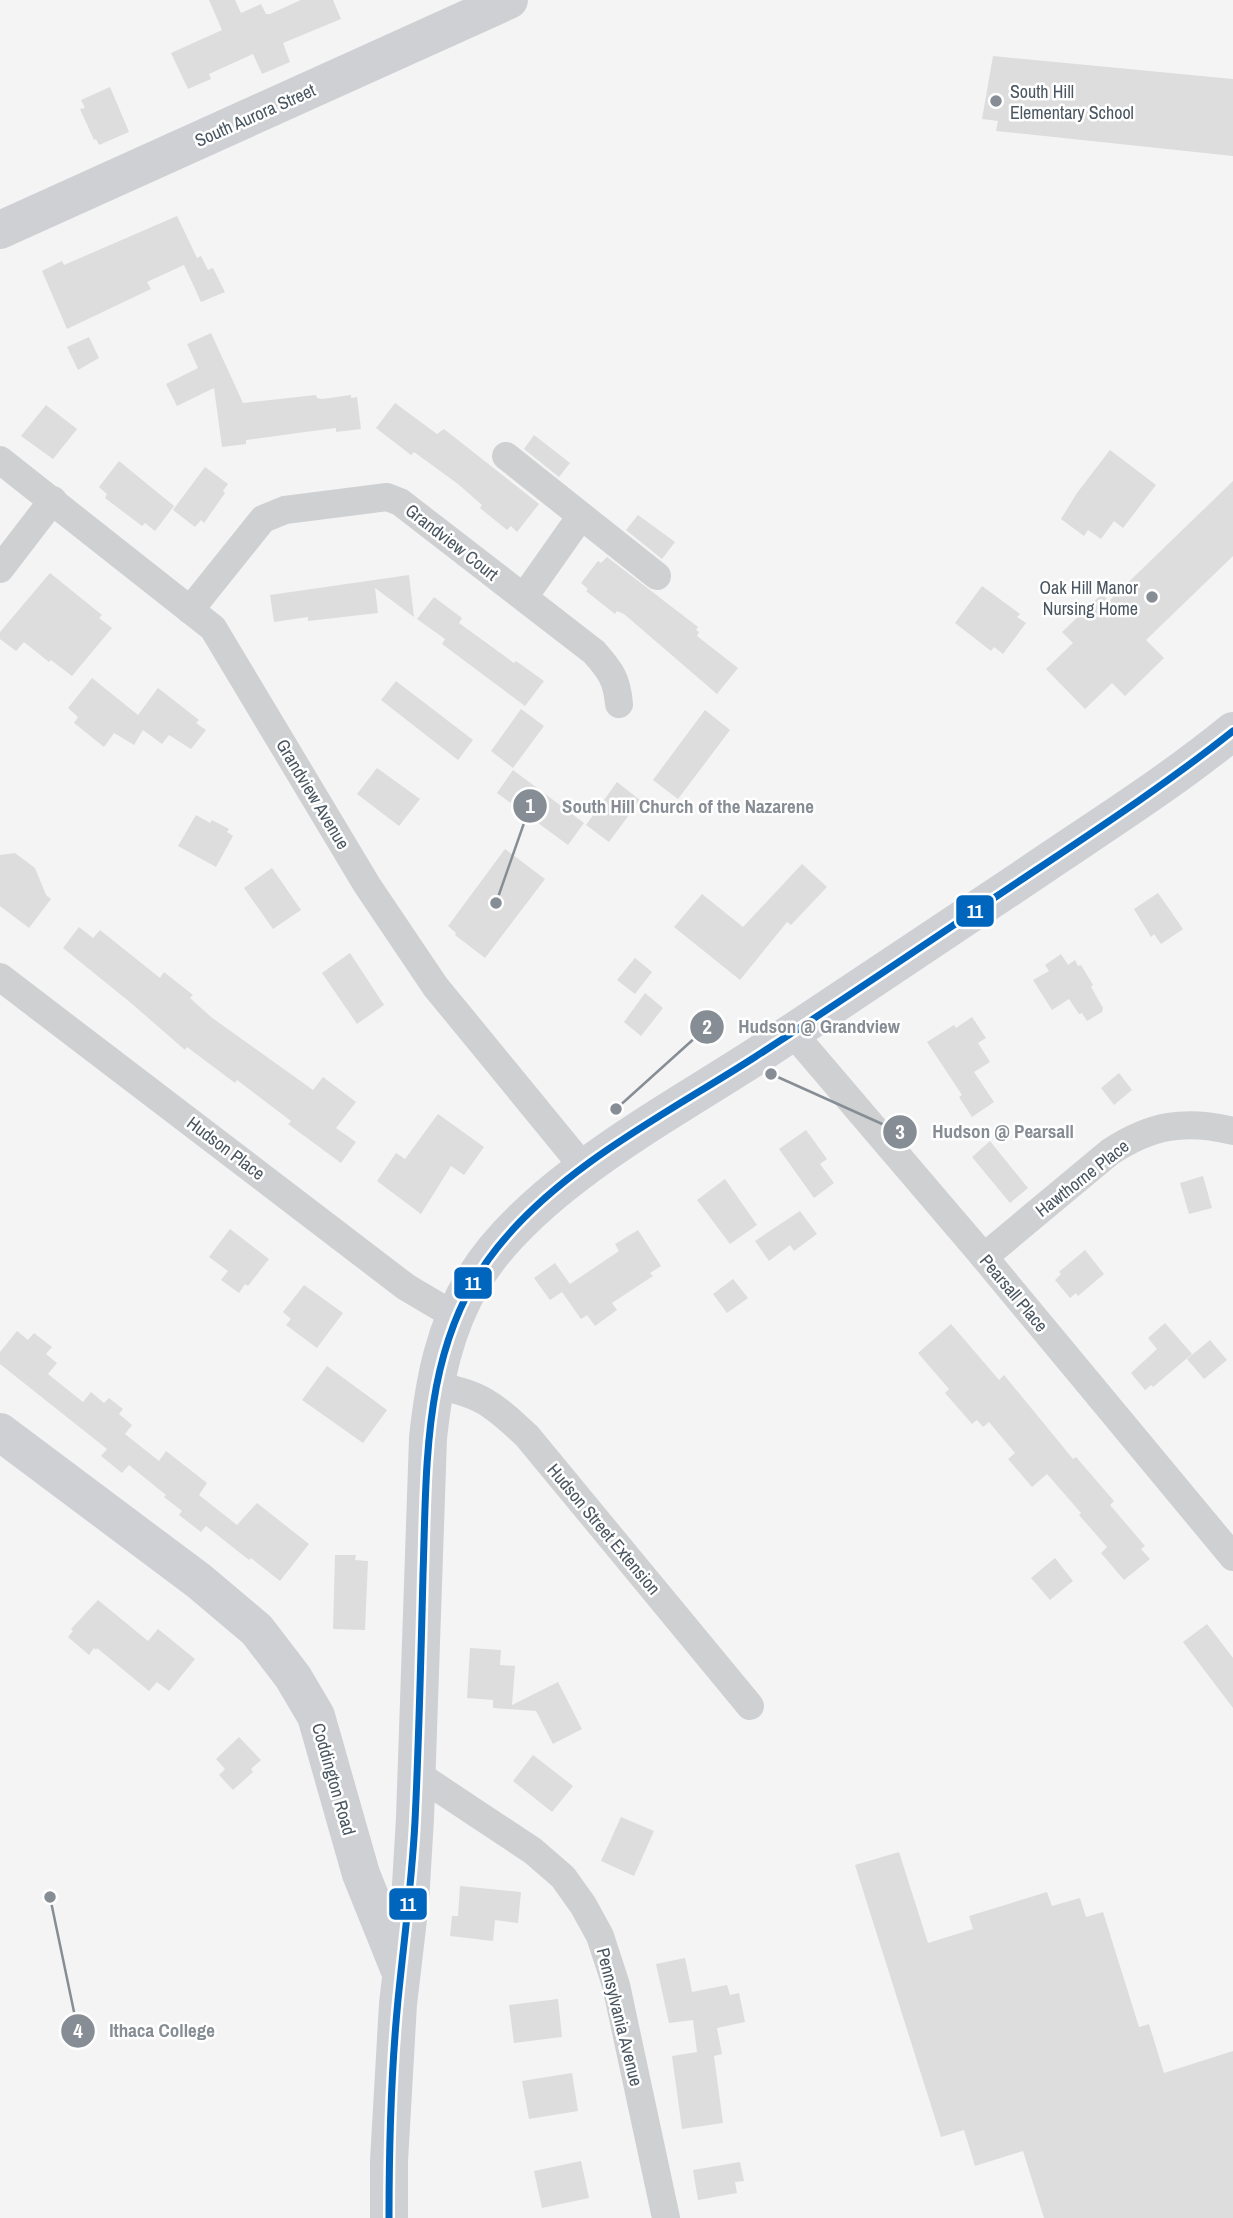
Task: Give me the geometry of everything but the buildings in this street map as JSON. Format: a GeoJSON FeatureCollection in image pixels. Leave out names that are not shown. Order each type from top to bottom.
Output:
{"type":"FeatureCollection","features":[{"type":"Feature","properties":{"kind":"street","name":"South Aurora Street"},"geometry":{"type":"LineString","coordinates":[[0,230],[509,0]]}},
{"type":"Feature","properties":{"kind":"street"},"geometry":{"type":"LineString","coordinates":[[506,456],[657,576]]}},
{"type":"Feature","properties":{"kind":"street","name":"Grandview Avenue"},"geometry":{"type":"LineString","coordinates":[[0,460],[213,628],[367,885],[435,986],[586,1169]]}},
{"type":"Feature","properties":{"kind":"street","name":"Grandview Court"},"geometry":{"type":"LineString","coordinates":[[190,610],[263,519],[285,510],[387,498],[400,502],[594,652],[608,668],[617,685],[618,704]]}},
{"type":"Feature","properties":{"kind":"street"},"geometry":{"type":"LineString","coordinates":[[0,569],[53,500]]}},
{"type":"Feature","properties":{"kind":"street"},"geometry":{"type":"LineString","coordinates":[[524,597],[581,516]]}},
{"type":"Feature","properties":{"kind":"street"},"geometry":{"type":"LineString","coordinates":[[402,1976],[410,1902],[417,1774],[428,1438],[433,1385],[455,1316],[474,1279],[501,1244],[547,1198],[586,1169],[1139,801],[1233,731]]}},
{"type":"Feature","properties":{"kind":"street","name":"Hudson Place"},"geometry":{"type":"LineString","coordinates":[[0,977],[406,1287],[455,1316]]}},
{"type":"Feature","properties":{"kind":"street","name":"Pearsall Place"},"geometry":{"type":"LineString","coordinates":[[792,1032],[1233,1556]]}},
{"type":"Feature","properties":{"kind":"street","name":"Hawthorne Place"},"geometry":{"type":"LineString","coordinates":[[984,1257],[1110,1152],[1131,1138],[1157,1128],[1188,1124],[1233,1131]]}},
{"type":"Feature","properties":{"kind":"street","name":"Hudson Street Extension"},"geometry":{"type":"LineString","coordinates":[[433,1385],[479,1396],[499,1409],[527,1436],[750,1706]]}},
{"type":"Feature","properties":{"kind":"street","name":"Coddington Road"},"geometry":{"type":"LineString","coordinates":[[0,1432],[257,1630],[293,1677],[316,1716],[361,1874],[402,1976],[389,2161],[389,2218]]}},
{"type":"Feature","properties":{"kind":"street","name":"Pennsylvania Avenue"},"geometry":{"type":"LineString","coordinates":[[417,1774],[533,1851],[563,1877],[583,1905],[600,1936],[616,1985],[666,2218]]}},
{"type":"Feature","properties":{"kind":"transit line","name":"11"},"geometry":{"type":"LineString","coordinates":[[389,2218],[394,2054],[415,1821],[428,1446],[442,1363],[454,1323],[472,1284],[497,1248],[523,1219],[552,1191],[584,1166],[652,1120],[755,1057],[1089,835],[1233,731]]}},
{"type":"Feature","properties":{"kind":"place","name":"South Hill Elementary School"},"geometry":{"type":"Point","coordinates":[996,101]}},
{"type":"Feature","properties":{"kind":"place","name":"Oak Hill Manor Nursing Home"},"geometry":{"type":"Point","coordinates":[1152,597]}},
{"type":"Feature","properties":{"kind":"place","name":"South Hill Church of the Nazarene"},"geometry":{"type":"Point","coordinates":[496,903]}},
{"type":"Feature","properties":{"kind":"place","name":"Hudson @ Pearsall"},"geometry":{"type":"Point","coordinates":[771,1074]}},
{"type":"Feature","properties":{"kind":"place","name":"Hudson @ Grandview"},"geometry":{"type":"Point","coordinates":[616,1109]}},
{"type":"Feature","properties":{"kind":"place","name":"Ithaca College"},"geometry":{"type":"Point","coordinates":[50,1897]}}]}
